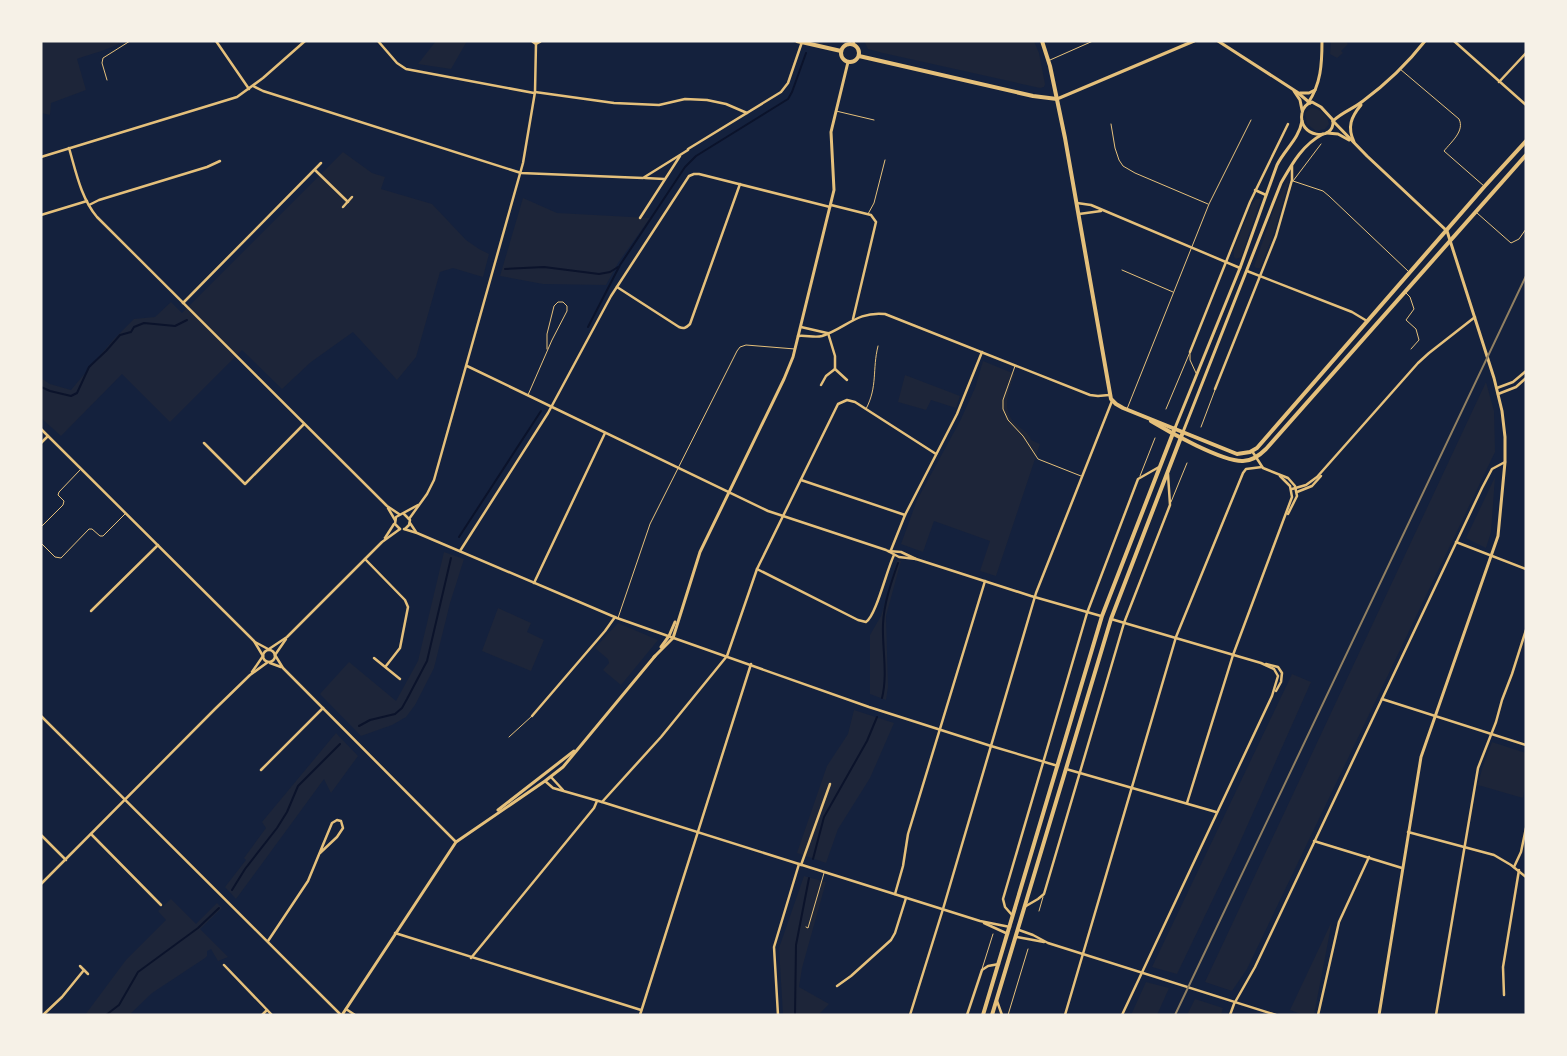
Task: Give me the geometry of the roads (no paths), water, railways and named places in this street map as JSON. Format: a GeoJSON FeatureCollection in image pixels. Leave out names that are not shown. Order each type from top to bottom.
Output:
{"type":"FeatureCollection","features":[{"type":"Feature","properties":{"kind":"main road"},"geometry":{"type":"LineString","coordinates":[[1042,41],[1049,60],[1057,98],[1109,395],[1118,406],[1234,453],[1242,454],[1257,448],[1526,141]]}},
{"type":"Feature","properties":{"kind":"main road"},"geometry":{"type":"LineString","coordinates":[[799,42],[842,51]]}},
{"type":"Feature","properties":{"kind":"main road"},"geometry":{"type":"LineString","coordinates":[[854,43],[858,49],[859,56],[854,61],[848,62],[842,57],[842,51],[846,45],[854,43]]}},
{"type":"Feature","properties":{"kind":"main road"},"geometry":{"type":"LineString","coordinates":[[859,56],[1034,96],[1057,98]]}},
{"type":"Feature","properties":{"kind":"main road"},"geometry":{"type":"LineString","coordinates":[[1145,418],[1181,439],[1233,460],[1244,461],[1256,457],[1266,449],[1474,211],[1526,155]]}},
{"type":"Feature","properties":{"kind":"main road"},"geometry":{"type":"LineString","coordinates":[[983,1015],[1102,616],[1175,428]]}},
{"type":"Feature","properties":{"kind":"main road"},"geometry":{"type":"LineString","coordinates":[[992,1015],[1111,619],[1183,432]]}},
{"type":"Feature","properties":{"kind":"main road"},"geometry":{"type":"LineString","coordinates":[[1102,616],[1111,619]]}},
{"type":"Feature","properties":{"kind":"main road"},"geometry":{"type":"LineString","coordinates":[[1010,927],[1019,930]]}},
{"type":"Feature","properties":{"kind":"main road"},"geometry":{"type":"LineString","coordinates":[[1008,934],[1017,937]]}},
{"type":"Feature","properties":{"kind":"street"},"geometry":{"type":"LineString","coordinates":[[216,41],[249,89]]}},
{"type":"Feature","properties":{"kind":"street"},"geometry":{"type":"LineString","coordinates":[[41,157],[228,100],[253,86],[305,41]]}},
{"type":"Feature","properties":{"kind":"street"},"geometry":{"type":"LineString","coordinates":[[378,41],[397,63],[406,69],[534,92],[611,103],[659,105],[685,99],[707,100],[726,104],[747,114]]}},
{"type":"Feature","properties":{"kind":"street"},"geometry":{"type":"LineString","coordinates":[[1057,98],[1088,87],[1193,41]]}},
{"type":"Feature","properties":{"kind":"street"},"geometry":{"type":"LineString","coordinates":[[1218,41],[1293,89],[1309,103],[1321,107],[1359,148],[1447,231],[1497,388],[1504,428],[1505,462],[1500,524],[1492,556],[1420,762],[1379,1015]]}},
{"type":"Feature","properties":{"kind":"street"},"geometry":{"type":"LineString","coordinates":[[1223,41],[1228,48]]}},
{"type":"Feature","properties":{"kind":"street"},"geometry":{"type":"LineString","coordinates":[[1302,111],[1309,103],[1316,88],[1322,66],[1322,41]]}},
{"type":"Feature","properties":{"kind":"street"},"geometry":{"type":"LineString","coordinates":[[1183,432],[1278,190],[1293,162],[1308,144],[1331,129],[1333,121],[1340,114],[1355,107],[1365,99],[1400,69],[1426,41]]}},
{"type":"Feature","properties":{"kind":"street"},"geometry":{"type":"LineString","coordinates":[[1454,41],[1526,105]]}},
{"type":"Feature","properties":{"kind":"street"},"geometry":{"type":"LineString","coordinates":[[404,529],[434,480],[521,173],[534,92],[537,42]]}},
{"type":"Feature","properties":{"kind":"street"},"geometry":{"type":"LineString","coordinates":[[643,178],[784,89],[799,42]]}},
{"type":"Feature","properties":{"kind":"street"},"geometry":{"type":"LineString","coordinates":[[1499,82],[1526,53]]}},
{"type":"Feature","properties":{"kind":"street"},"geometry":{"type":"LineString","coordinates":[[41,716],[342,1015],[456,842],[551,777],[568,762],[671,637],[700,552],[784,379],[795,349],[831,206],[835,182],[831,136],[848,62]]}},
{"type":"Feature","properties":{"kind":"street"},"geometry":{"type":"LineString","coordinates":[[253,86],[521,173],[665,179]]}},
{"type":"Feature","properties":{"kind":"street"},"geometry":{"type":"LineString","coordinates":[[1293,89],[1306,94],[1316,88]]}},
{"type":"Feature","properties":{"kind":"street"},"geometry":{"type":"LineString","coordinates":[[1175,428],[1240,268],[1279,161],[1297,136],[1302,121],[1302,111],[1300,100],[1293,89]]}},
{"type":"Feature","properties":{"kind":"street"},"geometry":{"type":"LineString","coordinates":[[1359,148],[1352,138],[1350,124],[1353,115],[1365,99]]}},
{"type":"Feature","properties":{"kind":"street"},"geometry":{"type":"LineString","coordinates":[[1302,121],[1308,131],[1317,135],[1330,133],[1340,135],[1359,148]]}},
{"type":"Feature","properties":{"kind":"street"},"geometry":{"type":"LineString","coordinates":[[1190,352],[1255,190],[1288,124]]}},
{"type":"Feature","properties":{"kind":"street"},"geometry":{"type":"LineString","coordinates":[[69,148],[88,203],[100,220],[387,506],[399,514],[404,514],[419,504]]}},
{"type":"Feature","properties":{"kind":"street"},"geometry":{"type":"LineString","coordinates":[[640,218],[679,158],[688,150]]}},
{"type":"Feature","properties":{"kind":"street"},"geometry":{"type":"LineString","coordinates":[[41,215],[99,200],[207,167],[220,161]]}},
{"type":"Feature","properties":{"kind":"street"},"geometry":{"type":"LineString","coordinates":[[1215,389],[1281,222],[1292,181],[1293,162]]}},
{"type":"Feature","properties":{"kind":"street"},"geometry":{"type":"LineString","coordinates":[[183,302],[321,163]]}},
{"type":"Feature","properties":{"kind":"street"},"geometry":{"type":"LineString","coordinates":[[315,170],[348,202]]}},
{"type":"Feature","properties":{"kind":"street"},"geometry":{"type":"LineString","coordinates":[[460,551],[552,406],[617,287],[685,181],[692,174],[700,174],[867,214],[874,218],[876,224],[853,319]]}},
{"type":"Feature","properties":{"kind":"street"},"geometry":{"type":"LineString","coordinates":[[617,287],[679,327],[685,328],[690,324],[740,184]]}},
{"type":"Feature","properties":{"kind":"street"},"geometry":{"type":"LineString","coordinates":[[1255,190],[1266,195]]}},
{"type":"Feature","properties":{"kind":"street"},"geometry":{"type":"LineString","coordinates":[[343,207],[352,197]]}},
{"type":"Feature","properties":{"kind":"street"},"geometry":{"type":"LineString","coordinates":[[1076,204],[1087,204],[1240,268]]}},
{"type":"Feature","properties":{"kind":"street"},"geometry":{"type":"LineString","coordinates":[[1078,214],[1102,211]]}},
{"type":"Feature","properties":{"kind":"street"},"geometry":{"type":"LineString","coordinates":[[1247,271],[1352,312],[1368,322]]}},
{"type":"Feature","properties":{"kind":"street"},"geometry":{"type":"LineString","coordinates":[[798,336],[818,336],[828,333],[853,319],[869,314],[885,314],[1090,395],[1109,395]]}},
{"type":"Feature","properties":{"kind":"street"},"geometry":{"type":"LineString","coordinates":[[1294,489],[1309,484],[1418,363],[1475,317]]}},
{"type":"Feature","properties":{"kind":"street"},"geometry":{"type":"LineString","coordinates":[[800,326],[828,333]]}},
{"type":"Feature","properties":{"kind":"street"},"geometry":{"type":"LineString","coordinates":[[828,333],[835,354],[835,368],[846,380]]}},
{"type":"Feature","properties":{"kind":"street"},"geometry":{"type":"LineString","coordinates":[[890,551],[905,515],[957,414],[982,352]]}},
{"type":"Feature","properties":{"kind":"street"},"geometry":{"type":"LineString","coordinates":[[466,366],[783,517],[886,550],[902,552],[916,559],[1035,598],[1102,616]]}},
{"type":"Feature","properties":{"kind":"street"},"geometry":{"type":"LineString","coordinates":[[821,386],[826,374],[835,368]]}},
{"type":"Feature","properties":{"kind":"street"},"geometry":{"type":"LineString","coordinates":[[1497,388],[1513,382],[1526,371]]}},
{"type":"Feature","properties":{"kind":"street"},"geometry":{"type":"LineString","coordinates":[[1498,394],[1518,385],[1526,378]]}},
{"type":"Feature","properties":{"kind":"street"},"geometry":{"type":"LineString","coordinates":[[1518,385],[1524,386]]}},
{"type":"Feature","properties":{"kind":"street"},"geometry":{"type":"LineString","coordinates":[[602,802],[661,737],[727,656],[756,569],[836,406],[847,400],[854,402],[936,454]]}},
{"type":"Feature","properties":{"kind":"street"},"geometry":{"type":"LineString","coordinates":[[910,1015],[1035,598],[1112,401]]}},
{"type":"Feature","properties":{"kind":"street"},"geometry":{"type":"LineString","coordinates":[[204,443],[245,484],[304,424]]}},
{"type":"Feature","properties":{"kind":"street"},"geometry":{"type":"LineString","coordinates":[[41,429],[254,641],[268,662],[283,668]]}},
{"type":"Feature","properties":{"kind":"street"},"geometry":{"type":"LineString","coordinates":[[534,583],[605,433]]}},
{"type":"Feature","properties":{"kind":"street"},"geometry":{"type":"LineString","coordinates":[[41,442],[48,436]]}},
{"type":"Feature","properties":{"kind":"street"},"geometry":{"type":"LineString","coordinates":[[1252,451],[1262,467],[1291,481],[1297,492]]}},
{"type":"Feature","properties":{"kind":"street"},"geometry":{"type":"LineString","coordinates":[[1230,1015],[1235,1002],[1251,975],[1456,542],[1491,472],[1505,462]]}},
{"type":"Feature","properties":{"kind":"street"},"geometry":{"type":"LineString","coordinates":[[1013,916],[1006,907],[1003,898],[1087,613],[1138,479],[1160,466]]}},
{"type":"Feature","properties":{"kind":"street"},"geometry":{"type":"LineString","coordinates":[[1293,493],[1313,485],[1327,466]]}},
{"type":"Feature","properties":{"kind":"street"},"geometry":{"type":"LineString","coordinates":[[1065,1015],[1176,637],[1243,473],[1247,469],[1262,467]]}},
{"type":"Feature","properties":{"kind":"street"},"geometry":{"type":"LineString","coordinates":[[1026,906],[1044,894],[1124,623],[1170,505],[1168,472]]}},
{"type":"Feature","properties":{"kind":"street"},"geometry":{"type":"LineString","coordinates":[[801,480],[905,515]]}},
{"type":"Feature","properties":{"kind":"street"},"geometry":{"type":"LineString","coordinates":[[1187,803],[1233,655],[1283,524],[1294,489]]}},
{"type":"Feature","properties":{"kind":"street"},"geometry":{"type":"LineString","coordinates":[[1283,524],[1297,492]]}},
{"type":"Feature","properties":{"kind":"street"},"geometry":{"type":"LineString","coordinates":[[387,506],[400,529]]}},
{"type":"Feature","properties":{"kind":"street"},"geometry":{"type":"LineString","coordinates":[[382,542],[399,514]]}},
{"type":"Feature","properties":{"kind":"street"},"geometry":{"type":"LineString","coordinates":[[404,514],[417,533]]}},
{"type":"Feature","properties":{"kind":"street"},"geometry":{"type":"LineString","coordinates":[[250,675],[265,651],[287,637],[382,542],[400,529],[404,529],[616,618],[869,707],[1058,766]]}},
{"type":"Feature","properties":{"kind":"street"},"geometry":{"type":"LineString","coordinates":[[1456,542],[1526,570]]}},
{"type":"Feature","properties":{"kind":"street"},"geometry":{"type":"LineString","coordinates":[[91,611],[158,545]]}},
{"type":"Feature","properties":{"kind":"street"},"geometry":{"type":"LineString","coordinates":[[886,550],[901,558],[916,559]]}},
{"type":"Feature","properties":{"kind":"street"},"geometry":{"type":"LineString","coordinates":[[756,569],[858,620],[866,622],[873,613],[894,555]]}},
{"type":"Feature","properties":{"kind":"street"},"geometry":{"type":"LineString","coordinates":[[365,559],[405,600],[408,607],[400,648],[386,666]]}},
{"type":"Feature","properties":{"kind":"street"},"geometry":{"type":"LineString","coordinates":[[895,894],[908,834],[985,582]]}},
{"type":"Feature","properties":{"kind":"street"},"geometry":{"type":"LineString","coordinates":[[532,716],[616,618]]}},
{"type":"Feature","properties":{"kind":"street"},"geometry":{"type":"LineString","coordinates":[[1111,619],[1275,666],[1282,673],[1281,682],[1272,696]]}},
{"type":"Feature","properties":{"kind":"street"},"geometry":{"type":"LineString","coordinates":[[1436,1015],[1478,768],[1498,716],[1503,695],[1526,630]]}},
{"type":"Feature","properties":{"kind":"street"},"geometry":{"type":"LineString","coordinates":[[41,884],[250,675],[274,660],[275,655],[287,637]]}},
{"type":"Feature","properties":{"kind":"street"},"geometry":{"type":"LineString","coordinates":[[254,641],[273,651],[283,668],[456,842]]}},
{"type":"Feature","properties":{"kind":"street"},"geometry":{"type":"LineString","coordinates":[[374,658],[400,679]]}},
{"type":"Feature","properties":{"kind":"street"},"geometry":{"type":"LineString","coordinates":[[1122,1015],[1272,696],[1278,675],[1274,669],[1261,663]]}},
{"type":"Feature","properties":{"kind":"street"},"geometry":{"type":"LineString","coordinates":[[640,1015],[750,664]]}},
{"type":"Feature","properties":{"kind":"street"},"geometry":{"type":"LineString","coordinates":[[1382,699],[1526,745]]}},
{"type":"Feature","properties":{"kind":"street"},"geometry":{"type":"LineString","coordinates":[[261,770],[323,708]]}},
{"type":"Feature","properties":{"kind":"street"},"geometry":{"type":"LineString","coordinates":[[490,817],[582,744]]}},
{"type":"Feature","properties":{"kind":"street"},"geometry":{"type":"LineString","coordinates":[[1066,769],[1216,813]]}},
{"type":"Feature","properties":{"kind":"street"},"geometry":{"type":"LineString","coordinates":[[542,777],[551,777]]}},
{"type":"Feature","properties":{"kind":"street"},"geometry":{"type":"LineString","coordinates":[[542,777],[551,788],[602,802],[980,921],[1010,927]]}},
{"type":"Feature","properties":{"kind":"street"},"geometry":{"type":"LineString","coordinates":[[551,777],[564,791]]}},
{"type":"Feature","properties":{"kind":"street"},"geometry":{"type":"LineString","coordinates":[[778,1015],[774,946],[800,865],[830,784]]}},
{"type":"Feature","properties":{"kind":"street"},"geometry":{"type":"LineString","coordinates":[[471,958],[594,808],[597,801]]}},
{"type":"Feature","properties":{"kind":"street"},"geometry":{"type":"LineString","coordinates":[[268,941],[305,887],[332,823],[336,820],[340,821],[344,828],[320,853]]}},
{"type":"Feature","properties":{"kind":"street"},"geometry":{"type":"LineString","coordinates":[[1514,867],[1521,852],[1526,828]]}},
{"type":"Feature","properties":{"kind":"street"},"geometry":{"type":"LineString","coordinates":[[1408,832],[1498,857],[1526,877]]}},
{"type":"Feature","properties":{"kind":"street"},"geometry":{"type":"LineString","coordinates":[[91,834],[161,905]]}},
{"type":"Feature","properties":{"kind":"street"},"geometry":{"type":"LineString","coordinates":[[41,835],[66,860]]}},
{"type":"Feature","properties":{"kind":"street"},"geometry":{"type":"LineString","coordinates":[[1314,842],[1402,868]]}},
{"type":"Feature","properties":{"kind":"street"},"geometry":{"type":"LineString","coordinates":[[1318,1015],[1339,922],[1368,857]]}},
{"type":"Feature","properties":{"kind":"street"},"geometry":{"type":"LineString","coordinates":[[1504,995],[1503,967],[1518,870]]}},
{"type":"Feature","properties":{"kind":"street"},"geometry":{"type":"LineString","coordinates":[[838,986],[892,940],[906,898]]}},
{"type":"Feature","properties":{"kind":"street"},"geometry":{"type":"LineString","coordinates":[[980,921],[1008,934]]}},
{"type":"Feature","properties":{"kind":"street"},"geometry":{"type":"LineString","coordinates":[[1019,930],[1048,943]]}},
{"type":"Feature","properties":{"kind":"street"},"geometry":{"type":"LineString","coordinates":[[395,933],[641,1010]]}},
{"type":"Feature","properties":{"kind":"street"},"geometry":{"type":"LineString","coordinates":[[1017,937],[1048,943],[1276,1015]]}},
{"type":"Feature","properties":{"kind":"street"},"geometry":{"type":"LineString","coordinates":[[967,1015],[981,972],[986,966],[999,964]]}},
{"type":"Feature","properties":{"kind":"street"},"geometry":{"type":"LineString","coordinates":[[224,965],[272,1015]]}},
{"type":"Feature","properties":{"kind":"street"},"geometry":{"type":"LineString","coordinates":[[80,966],[88,974]]}},
{"type":"Feature","properties":{"kind":"street"},"geometry":{"type":"LineString","coordinates":[[43,1015],[62,997],[84,970]]}},
{"type":"Feature","properties":{"kind":"street"},"geometry":{"type":"LineString","coordinates":[[997,1001],[1002,1015]]}},
{"type":"Feature","properties":{"kind":"street"},"geometry":{"type":"LineString","coordinates":[[346,1008],[355,1015]]}},
{"type":"Feature","properties":{"kind":"street"},"geometry":{"type":"LineString","coordinates":[[262,1015],[267,1010]]}},
{"type":"Feature","properties":{"kind":"lane"},"geometry":{"type":"LineString","coordinates":[[107,80],[102,63],[103,58],[130,41]]}},
{"type":"Feature","properties":{"kind":"lane"},"geometry":{"type":"LineString","coordinates":[[1049,60],[1093,41]]}},
{"type":"Feature","properties":{"kind":"lane"},"geometry":{"type":"LineString","coordinates":[[1400,69],[1462,124],[1461,130],[1444,151],[1484,187]]}},
{"type":"Feature","properties":{"kind":"lane"},"geometry":{"type":"LineString","coordinates":[[836,111],[874,120]]}},
{"type":"Feature","properties":{"kind":"lane"},"geometry":{"type":"LineString","coordinates":[[1127,410],[1209,204],[1251,120]]}},
{"type":"Feature","properties":{"kind":"lane"},"geometry":{"type":"LineString","coordinates":[[1111,124],[1115,148],[1123,166],[1135,173],[1209,204]]}},
{"type":"Feature","properties":{"kind":"lane"},"geometry":{"type":"LineString","coordinates":[[1321,144],[1292,181],[1323,191],[1330,196],[1410,273]]}},
{"type":"Feature","properties":{"kind":"lane"},"geometry":{"type":"LineString","coordinates":[[867,214],[874,203],[885,160]]}},
{"type":"Feature","properties":{"kind":"lane"},"geometry":{"type":"LineString","coordinates":[[1474,211],[1511,244],[1519,239],[1526,229]]}},
{"type":"Feature","properties":{"kind":"lane"},"geometry":{"type":"LineString","coordinates":[[1122,270],[1174,292]]}},
{"type":"Feature","properties":{"kind":"lane"},"geometry":{"type":"LineString","coordinates":[[1404,292],[1410,297],[1414,309],[1406,320],[1416,330],[1419,340],[1411,349]]}},
{"type":"Feature","properties":{"kind":"lane"},"geometry":{"type":"LineString","coordinates":[[528,395],[567,311],[567,305],[562,302],[554,306],[547,335],[548,350]]}},
{"type":"Feature","properties":{"kind":"lane"},"geometry":{"type":"LineString","coordinates":[[616,618],[650,524],[739,348],[744,345],[751,345],[795,349]]}},
{"type":"Feature","properties":{"kind":"lane"},"geometry":{"type":"LineString","coordinates":[[865,409],[874,390],[874,364],[878,346]]}},
{"type":"Feature","properties":{"kind":"lane"},"geometry":{"type":"LineString","coordinates":[[1190,352],[1190,360],[1196,377]]}},
{"type":"Feature","properties":{"kind":"lane"},"geometry":{"type":"LineString","coordinates":[[1166,410],[1190,352]]}},
{"type":"Feature","properties":{"kind":"lane"},"geometry":{"type":"LineString","coordinates":[[1015,365],[1003,402],[1003,409],[1008,420],[1022,436],[1038,460],[1082,476]]}},
{"type":"Feature","properties":{"kind":"lane"},"geometry":{"type":"LineString","coordinates":[[1201,427],[1215,389]]}},
{"type":"Feature","properties":{"kind":"lane"},"geometry":{"type":"LineString","coordinates":[[1138,479],[1155,438]]}},
{"type":"Feature","properties":{"kind":"lane"},"geometry":{"type":"LineString","coordinates":[[1170,505],[1187,463]]}},
{"type":"Feature","properties":{"kind":"lane"},"geometry":{"type":"LineString","coordinates":[[41,526],[63,505],[64,501],[58,495],[59,492],[81,469]]}},
{"type":"Feature","properties":{"kind":"lane"},"geometry":{"type":"LineString","coordinates":[[41,543],[56,557],[61,558],[89,529],[103,536],[126,514]]}},
{"type":"Feature","properties":{"kind":"lane"},"geometry":{"type":"LineString","coordinates":[[509,737],[532,716]]}},
{"type":"Feature","properties":{"kind":"lane"},"geometry":{"type":"LineString","coordinates":[[806,927],[808,928],[824,872]]}},
{"type":"Feature","properties":{"kind":"lane"},"geometry":{"type":"LineString","coordinates":[[1039,911],[1044,894]]}},
{"type":"Feature","properties":{"kind":"lane"},"geometry":{"type":"LineString","coordinates":[[981,972],[993,934]]}},
{"type":"Feature","properties":{"kind":"lane"},"geometry":{"type":"LineString","coordinates":[[1008,1015],[1028,949]]}},
{"type":"Feature","properties":{"kind":"waterway"},"geometry":{"type":"LineString","coordinates":[[588,327],[620,265],[685,167],[696,156],[788,99],[806,53]]}},
{"type":"Feature","properties":{"kind":"waterway"},"geometry":{"type":"LineString","coordinates":[[505,269],[544,267],[599,274],[610,272],[618,267]]}},
{"type":"Feature","properties":{"kind":"waterway"},"geometry":{"type":"LineString","coordinates":[[41,387],[71,396],[77,393],[89,367],[120,335],[131,332],[134,327],[144,323],[175,326],[187,320]]}},
{"type":"Feature","properties":{"kind":"waterway"},"geometry":{"type":"LineString","coordinates":[[459,537],[541,411]]}},
{"type":"Feature","properties":{"kind":"waterway"},"geometry":{"type":"LineString","coordinates":[[359,726],[370,720],[395,714],[402,708],[407,699],[427,661],[451,558]]}},
{"type":"Feature","properties":{"kind":"waterway"},"geometry":{"type":"LineString","coordinates":[[882,698],[885,680],[884,616],[888,593],[898,563]]}},
{"type":"Feature","properties":{"kind":"waterway"},"geometry":{"type":"LineString","coordinates":[[813,859],[824,817],[867,741],[877,717]]}},
{"type":"Feature","properties":{"kind":"waterway"},"geometry":{"type":"LineString","coordinates":[[232,890],[245,869],[277,828],[287,812],[298,786],[340,744]]}},
{"type":"Feature","properties":{"kind":"waterway"},"geometry":{"type":"LineString","coordinates":[[795,1015],[796,945],[809,878]]}},
{"type":"Feature","properties":{"kind":"waterway"},"geometry":{"type":"LineString","coordinates":[[106,1015],[119,1005],[138,972],[198,928],[219,908]]}},
{"type":"Feature","properties":{"kind":"railway"},"geometry":{"type":"LineString","coordinates":[[1175,1015],[1526,276]]}}]}
